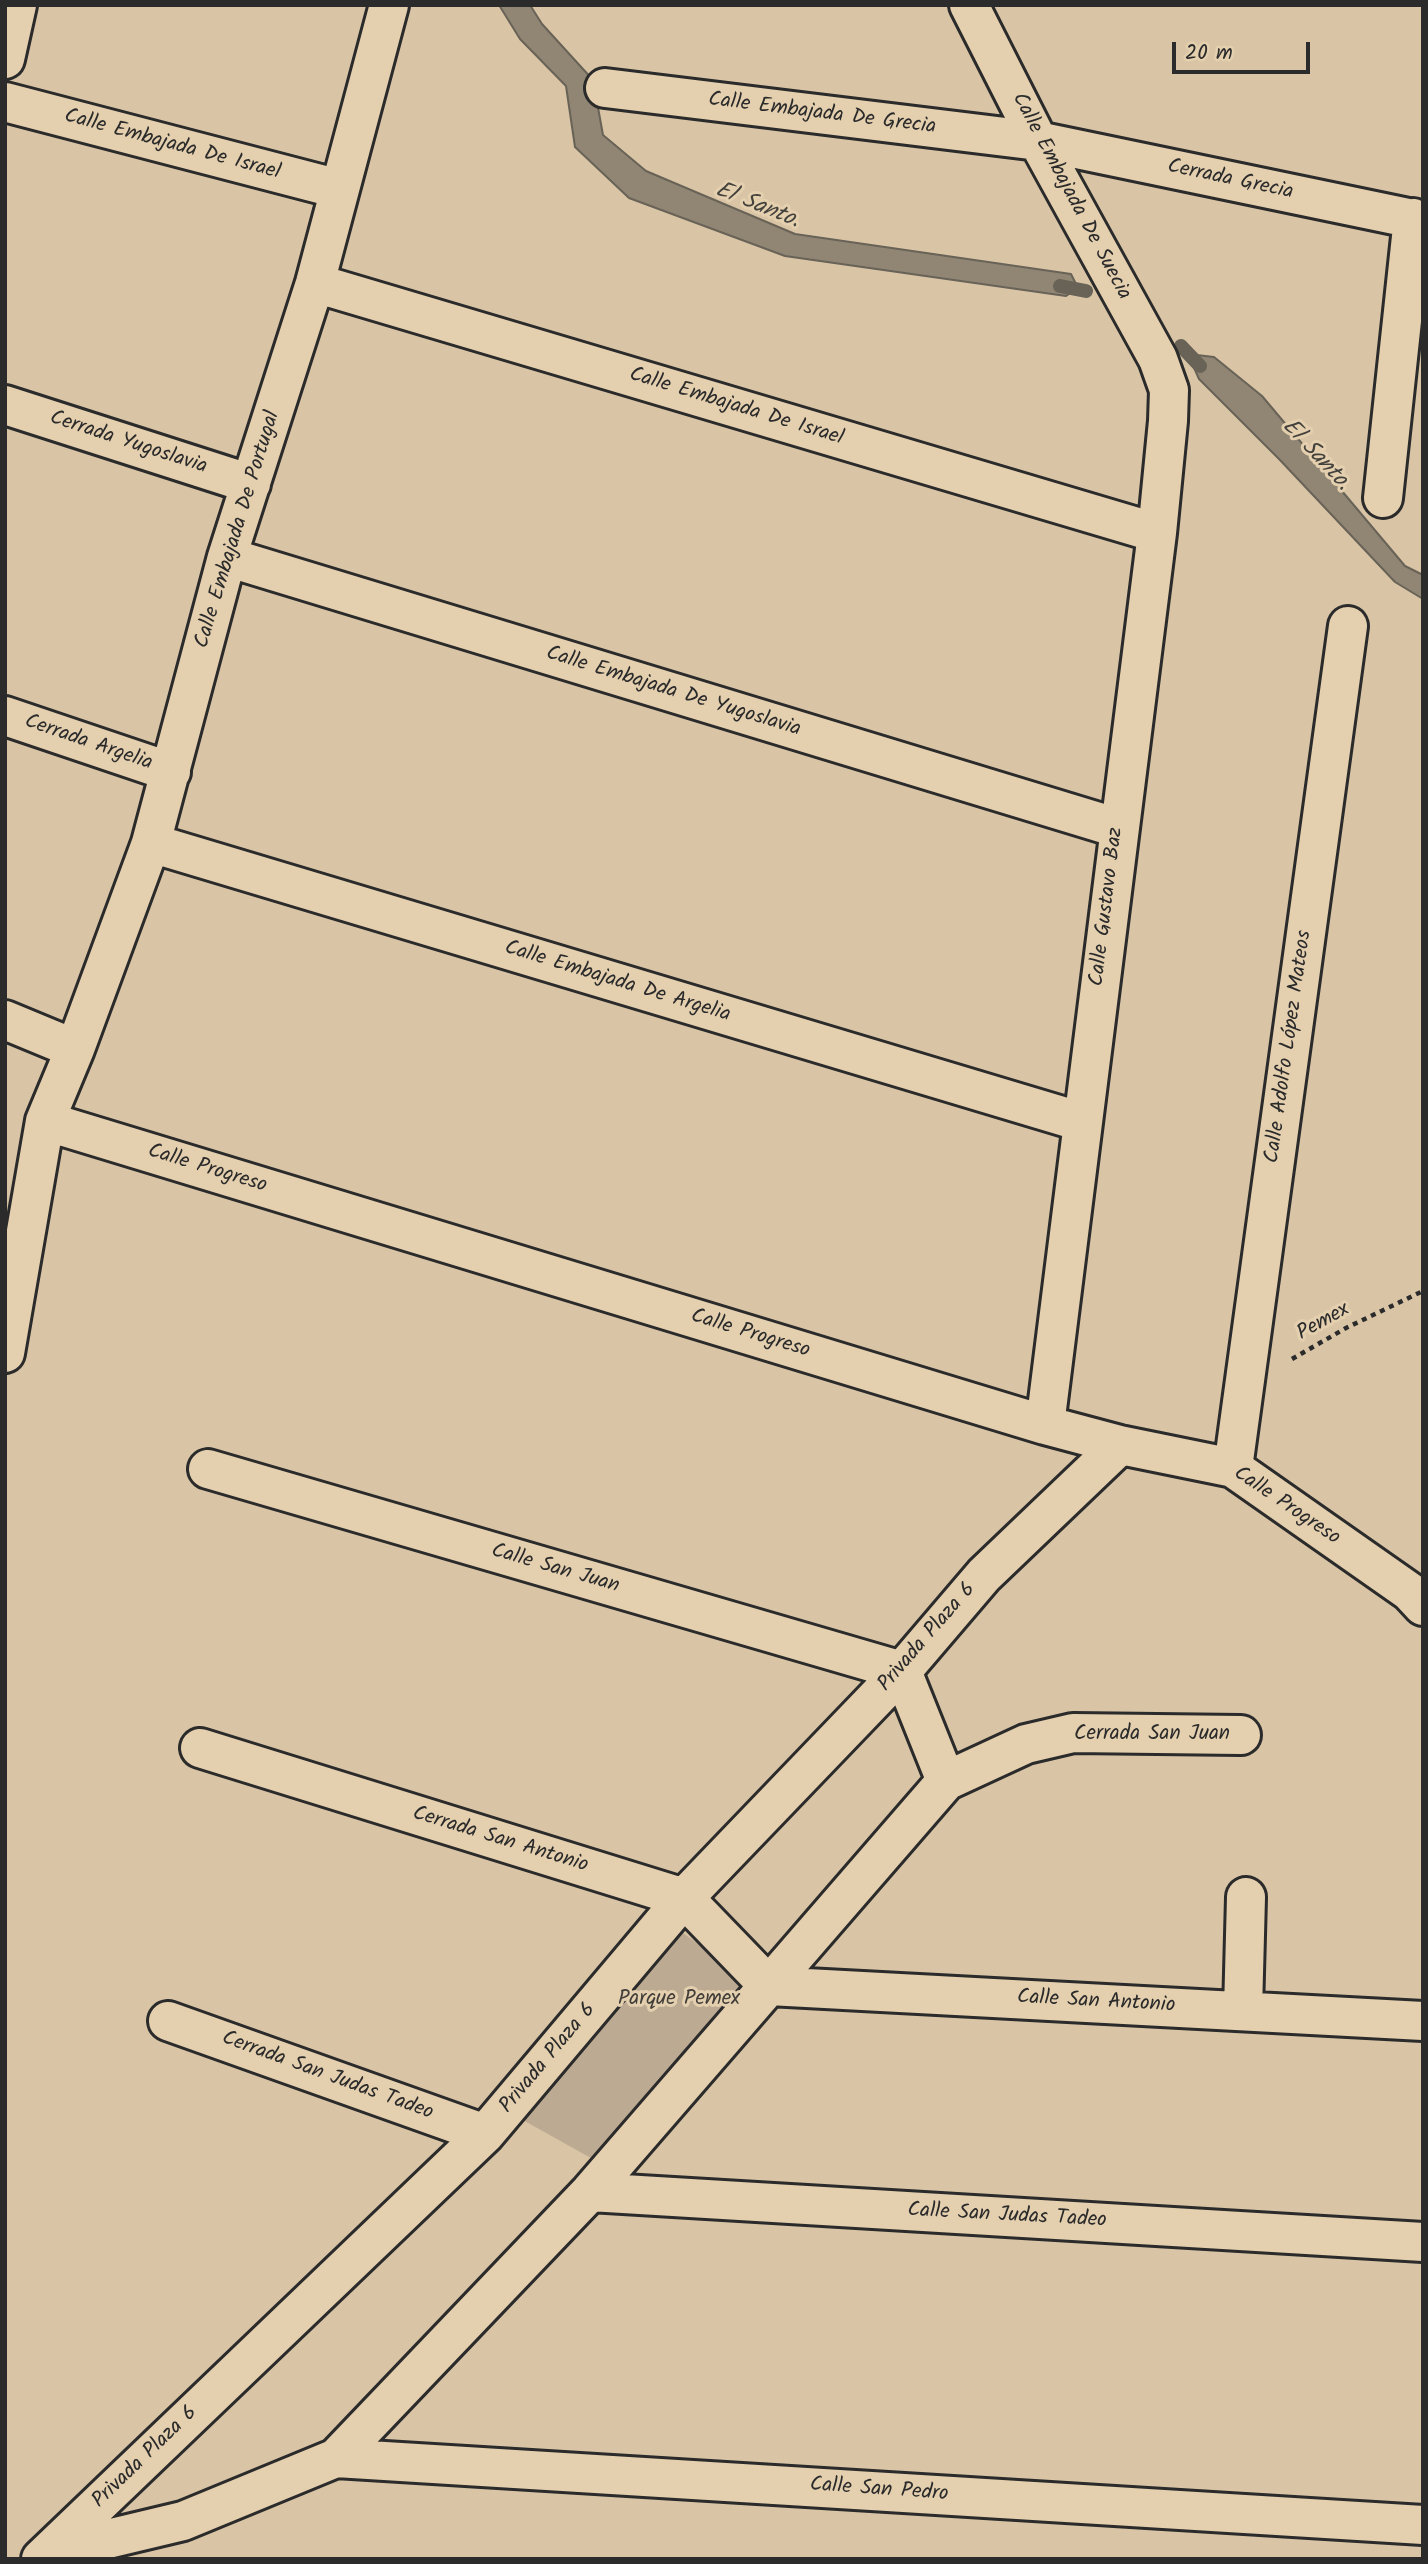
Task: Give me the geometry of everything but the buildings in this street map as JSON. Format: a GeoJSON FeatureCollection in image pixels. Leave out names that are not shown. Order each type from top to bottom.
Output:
{"type":"FeatureCollection","features":[{"type":"Feature","properties":{"kind":"street"},"geometry":{"type":"LineString","coordinates":[[5,59],[17,5]]}},
{"type":"Feature","properties":{"kind":"street","name":"Calle Embajada De Portugal"},"geometry":{"type":"LineString","coordinates":[[5,1353],[45,1121],[75,1049],[151,844],[227,557],[315,283],[388,5]]}},
{"type":"Feature","properties":{"kind":"street","name":"Calle Embajada De Suecia"},"geometry":{"type":"LineString","coordinates":[[969,5],[1038,141],[1158,359],[1168,390]]}},
{"type":"Feature","properties":{"kind":"street","name":"Calle Embajada De Grecia"},"geometry":{"type":"LineString","coordinates":[[605,88],[1038,141]]}},
{"type":"Feature","properties":{"kind":"street","name":"Calle Embajada De Israel"},"geometry":{"type":"LineString","coordinates":[[5,102],[339,190]]}},
{"type":"Feature","properties":{"kind":"street","name":"Cerrada Grecia"},"geometry":{"type":"LineString","coordinates":[[1038,141],[1418,220]]}},
{"type":"Feature","properties":{"kind":"street"},"geometry":{"type":"LineString","coordinates":[[1383,498],[1418,220]]}},
{"type":"Feature","properties":{"kind":"street","name":"Calle Embajada De Israel"},"geometry":{"type":"LineString","coordinates":[[315,283],[1157,533]]}},
{"type":"Feature","properties":{"kind":"street","name":"Calle Gustavo Baz"},"geometry":{"type":"LineString","coordinates":[[1045,1424],[1157,533],[1168,421],[1168,390]]}},
{"type":"Feature","properties":{"kind":"street","name":"Cerrada Yugoslavia"},"geometry":{"type":"LineString","coordinates":[[5,405],[251,484]]}},
{"type":"Feature","properties":{"kind":"street","name":"Calle Embajada De Yugoslavia"},"geometry":{"type":"LineString","coordinates":[[227,557],[1118,828]]}},
{"type":"Feature","properties":{"kind":"street","name":"Calle Adolfo López Mateos"},"geometry":{"type":"LineString","coordinates":[[1233,1468],[1348,625]]}},
{"type":"Feature","properties":{"kind":"street","name":"Cerrada Argelia"},"geometry":{"type":"LineString","coordinates":[[5,716],[171,772]]}},
{"type":"Feature","properties":{"kind":"street","name":"Calle Embajada De Argelia"},"geometry":{"type":"LineString","coordinates":[[151,844],[1082,1122]]}},
{"type":"Feature","properties":{"kind":"street"},"geometry":{"type":"LineString","coordinates":[[5,1020],[75,1049]]}},
{"type":"Feature","properties":{"kind":"street","name":"Calle Progreso"},"geometry":{"type":"LineString","coordinates":[[45,1121],[1045,1424],[1120,1445],[1233,1468],[1410,1591],[1423,1606]]}},
{"type":"Feature","properties":{"kind":"street","name":"Privada Plaza 6"},"geometry":{"type":"LineString","coordinates":[[44,2556],[485,2134],[684,1898],[902,1671],[984,1575],[1120,1445]]}},
{"type":"Feature","properties":{"kind":"street","name":"Calle San Juan"},"geometry":{"type":"LineString","coordinates":[[208,1469],[902,1671]]}},
{"type":"Feature","properties":{"kind":"street"},"geometry":{"type":"LineString","coordinates":[[44,2556],[183,2522],[336,2458],[590,2192],[946,1781],[902,1671]]}},
{"type":"Feature","properties":{"kind":"street","name":"Cerrada San Juan"},"geometry":{"type":"LineString","coordinates":[[946,1781],[1026,1744],[1073,1733],[1241,1735]]}},
{"type":"Feature","properties":{"kind":"street","name":"Cerrada San Antonio"},"geometry":{"type":"LineString","coordinates":[[200,1748],[684,1898],[769,1986]]}},
{"type":"Feature","properties":{"kind":"street"},"geometry":{"type":"LineString","coordinates":[[1243,2011],[1246,1897]]}},
{"type":"Feature","properties":{"kind":"street","name":"Calle San Antonio"},"geometry":{"type":"LineString","coordinates":[[769,1986],[1423,2021]]}},
{"type":"Feature","properties":{"kind":"street","name":"Cerrada San Judas Tadeo"},"geometry":{"type":"LineString","coordinates":[[168,2021],[485,2134]]}},
{"type":"Feature","properties":{"kind":"street","name":"Calle San Judas Tadeo"},"geometry":{"type":"LineString","coordinates":[[590,2192],[1423,2242]]}},
{"type":"Feature","properties":{"kind":"street","name":"Calle San Pedro"},"geometry":{"type":"LineString","coordinates":[[336,2458],[1423,2525]]}},
{"type":"Feature","properties":{"kind":"path","name":"Pemex"},"geometry":{"type":"LineString","coordinates":[[1242,1387],[1346,1328],[1423,1291]]}},
{"type":"Feature","properties":{"kind":"green space","name":"Parque Pemex"},"geometry":{"type":"Polygon","coordinates":[[[679,1930],[752,1983],[598,2162],[521,2119],[679,1930]]]}},
{"type":"Feature","properties":{"kind":"shaded area"},"geometry":{"type":"Polygon","coordinates":[[[499,5],[530,5],[542,24],[593,80],[603,135],[646,171],[795,234],[1071,274],[1078,288],[1066,296],[785,256],[629,198],[575,147],[566,86],[520,39],[499,5]]]}},
{"type":"Feature","properties":{"kind":"shaded area"},"geometry":{"type":"Polygon","coordinates":[[[1188,354],[1214,357],[1262,396],[1405,566],[1423,575],[1423,599],[1395,582],[1199,379],[1188,354]]]}},
{"type":"Feature","properties":{"kind":"waterway","name":"El Santo."},"geometry":{"type":"LineString","coordinates":[[1060,286],[1086,291]]}},
{"type":"Feature","properties":{"kind":"waterway","name":"El Santo."},"geometry":{"type":"LineString","coordinates":[[1181,346],[1200,366]]}}]}
